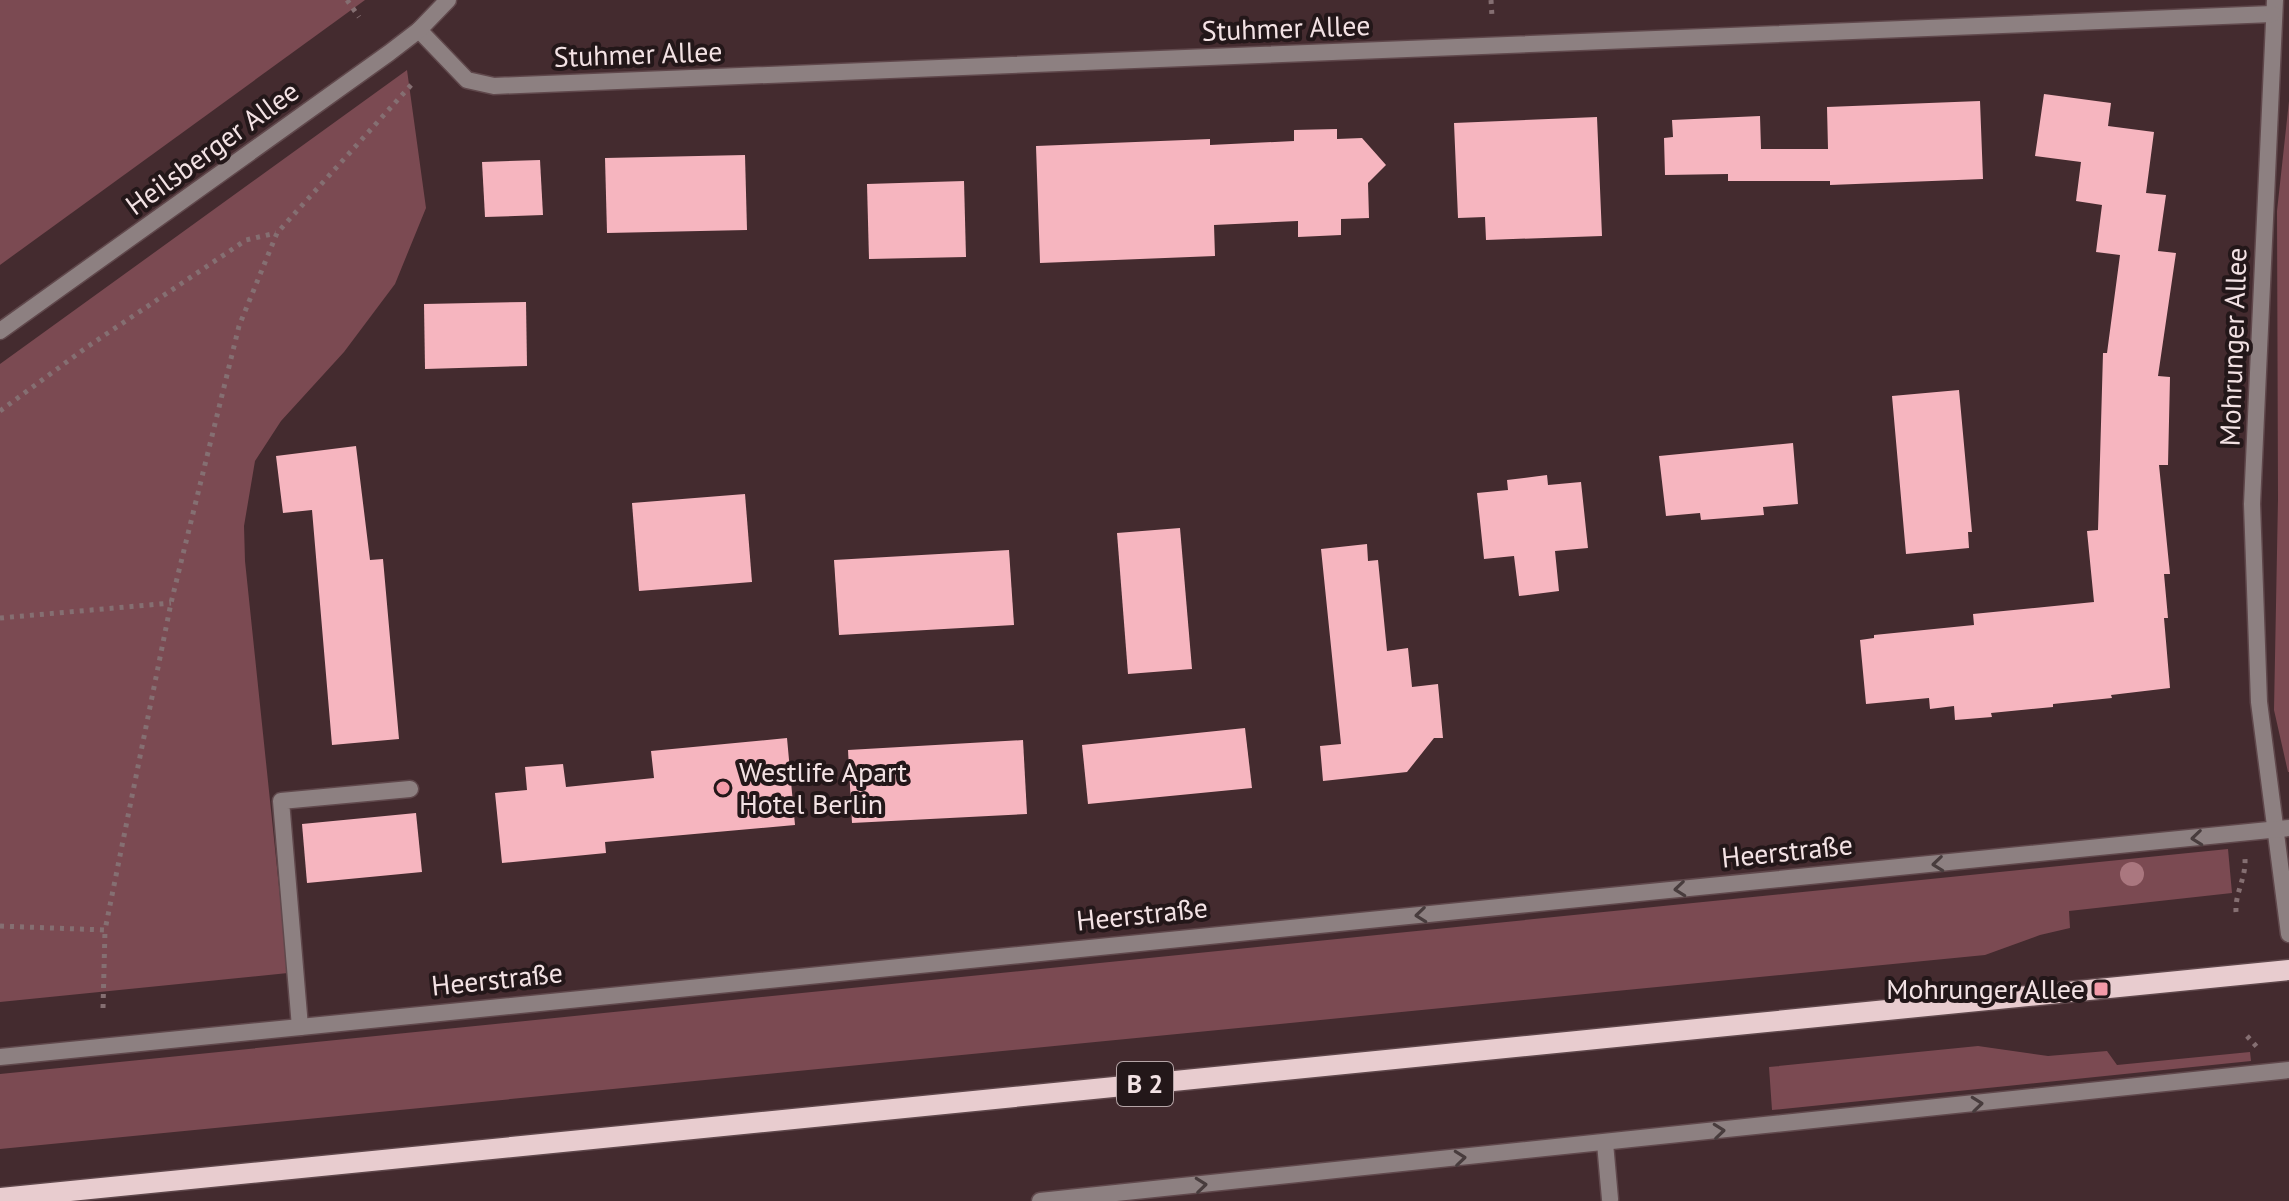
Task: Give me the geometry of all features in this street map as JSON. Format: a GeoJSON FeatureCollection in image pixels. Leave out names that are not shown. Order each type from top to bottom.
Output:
{"type":"FeatureCollection","features":[{"type":"Feature","properties":{"kind":"main road","name":"B 2"},"geometry":{"type":"LineString","coordinates":[[0,1198],[2289,970]]}},
{"type":"Feature","properties":{"kind":"street","name":"Heilsberger Allee"},"geometry":{"type":"LineString","coordinates":[[0,331],[419,30],[448,0]]}},
{"type":"Feature","properties":{"kind":"street","name":"Stuhmer Allee"},"geometry":{"type":"LineString","coordinates":[[419,30],[467,80],[494,86],[2274,7]]}},
{"type":"Feature","properties":{"kind":"street","name":"Mohrunger Allee"},"geometry":{"type":"LineString","coordinates":[[2274,7],[2252,504],[2259,702],[2282,829],[2289,934]]}},
{"type":"Feature","properties":{"kind":"street"},"geometry":{"type":"LineString","coordinates":[[300,1027],[281,801],[410,789]]}},
{"type":"Feature","properties":{"kind":"street","name":"Heerstraße"},"geometry":{"type":"LineString","coordinates":[[0,1057],[2282,829]]}},
{"type":"Feature","properties":{"kind":"street"},"geometry":{"type":"LineString","coordinates":[[1040,1201],[2289,1070]]}},
{"type":"Feature","properties":{"kind":"street"},"geometry":{"type":"LineString","coordinates":[[1605,1143],[1610,1199]]}},
{"type":"Feature","properties":{"kind":"path"},"geometry":{"type":"LineString","coordinates":[[347,0],[359,17]]}},
{"type":"Feature","properties":{"kind":"path"},"geometry":{"type":"LineString","coordinates":[[1491,0],[1492,18]]}},
{"type":"Feature","properties":{"kind":"path"},"geometry":{"type":"LineString","coordinates":[[103,1008],[105,930],[171,603],[239,326],[277,233],[412,84]]}},
{"type":"Feature","properties":{"kind":"path"},"geometry":{"type":"LineString","coordinates":[[0,411],[87,347],[246,240],[277,233]]}},
{"type":"Feature","properties":{"kind":"path"},"geometry":{"type":"LineString","coordinates":[[0,618],[171,603]]}},
{"type":"Feature","properties":{"kind":"path"},"geometry":{"type":"LineString","coordinates":[[2236,912],[2236,902],[2246,875],[2244,848]]}},
{"type":"Feature","properties":{"kind":"path"},"geometry":{"type":"LineString","coordinates":[[0,926],[105,930]]}},
{"type":"Feature","properties":{"kind":"shaded area"},"geometry":{"type":"Polygon","coordinates":[[[0,0],[365,0],[0,265],[0,0]]]}},
{"type":"Feature","properties":{"kind":"shaded area"},"geometry":{"type":"Polygon","coordinates":[[[407,70],[426,208],[395,284],[344,352],[281,421],[255,461],[244,526],[245,561],[288,973],[0,1002],[0,364],[407,70]]]}},
{"type":"Feature","properties":{"kind":"shaded area"},"geometry":{"type":"Polygon","coordinates":[[[2289,101],[2288,772],[2274,710],[2278,499],[2277,211],[2289,101]]]}},
{"type":"Feature","properties":{"kind":"shaded area"},"geometry":{"type":"Polygon","coordinates":[[[2228,849],[2232,893],[2069,911],[2070,928],[2040,935],[1985,955],[0,1149],[0,1074],[2228,849]]]}},
{"type":"Feature","properties":{"kind":"shaded area"},"geometry":{"type":"Polygon","coordinates":[[[1978,1046],[2048,1056],[2107,1051],[2117,1065],[2250,1052],[2251,1061],[1772,1110],[1769,1067],[1978,1046]]]}},
{"type":"Feature","properties":{"kind":"building"},"geometry":{"type":"Polygon","coordinates":[[[2044,94],[2111,103],[2108,126],[2154,132],[2146,193],[2166,195],[2158,251],[2176,253],[2158,376],[2170,377],[2168,465],[2159,465],[2170,574],[2164,574],[2168,618],[2164,618],[2170,688],[2053,704],[2053,707],[1991,713],[1992,717],[1955,720],[1954,706],[1930,709],[1929,698],[1866,704],[1860,640],[1874,638],[1874,635],[1974,625],[1973,614],[2094,602],[2087,531],[2098,530],[2103,353],[2107,353],[2120,255],[2096,252],[2102,205],[2076,201],[2081,162],[2035,156],[2044,94]]]}},
{"type":"Feature","properties":{"kind":"building"},"geometry":{"type":"Polygon","coordinates":[[[1980,101],[1983,179],[1830,185],[1830,181],[1728,181],[1728,174],[1665,175],[1664,138],[1673,137],[1672,120],[1760,116],[1761,149],[1828,149],[1827,107],[1980,101]]]}},
{"type":"Feature","properties":{"kind":"building"},"geometry":{"type":"Polygon","coordinates":[[[1597,117],[1602,236],[1486,240],[1485,217],[1458,218],[1454,123],[1597,117]]]}},
{"type":"Feature","properties":{"kind":"building"},"geometry":{"type":"Polygon","coordinates":[[[1337,129],[1337,139],[1362,138],[1386,165],[1368,183],[1369,218],[1341,219],[1341,235],[1298,237],[1298,221],[1214,225],[1215,256],[1040,263],[1036,146],[1210,139],[1210,145],[1294,141],[1294,130],[1337,129]]]}},
{"type":"Feature","properties":{"kind":"building"},"geometry":{"type":"Polygon","coordinates":[[[745,155],[747,230],[607,233],[605,158],[745,155]]]}},
{"type":"Feature","properties":{"kind":"building"},"geometry":{"type":"Polygon","coordinates":[[[540,160],[543,215],[485,217],[482,162],[540,160]]]}},
{"type":"Feature","properties":{"kind":"building"},"geometry":{"type":"Polygon","coordinates":[[[964,181],[966,257],[869,259],[867,184],[964,181]]]}},
{"type":"Feature","properties":{"kind":"building"},"geometry":{"type":"Polygon","coordinates":[[[526,302],[527,366],[425,369],[424,304],[526,302]]]}},
{"type":"Feature","properties":{"kind":"building"},"geometry":{"type":"Polygon","coordinates":[[[1959,390],[1972,532],[1968,532],[1969,548],[1906,554],[1892,396],[1959,390]]]}},
{"type":"Feature","properties":{"kind":"building"},"geometry":{"type":"Polygon","coordinates":[[[1793,443],[1798,504],[1763,507],[1764,515],[1701,520],[1700,513],[1666,516],[1659,456],[1793,443]]]}},
{"type":"Feature","properties":{"kind":"building"},"geometry":{"type":"Polygon","coordinates":[[[356,446],[370,560],[383,559],[399,739],[332,745],[312,510],[283,513],[276,456],[356,446]]]}},
{"type":"Feature","properties":{"kind":"building"},"geometry":{"type":"Polygon","coordinates":[[[1547,475],[1548,485],[1581,482],[1588,548],[1555,551],[1559,591],[1519,596],[1514,556],[1484,559],[1477,493],[1508,490],[1507,480],[1547,475]]]}},
{"type":"Feature","properties":{"kind":"building"},"geometry":{"type":"Polygon","coordinates":[[[745,494],[752,582],[639,591],[632,503],[745,494]]]}},
{"type":"Feature","properties":{"kind":"building"},"geometry":{"type":"Polygon","coordinates":[[[1180,528],[1192,669],[1128,674],[1117,533],[1180,528]]]}},
{"type":"Feature","properties":{"kind":"building"},"geometry":{"type":"Polygon","coordinates":[[[1367,544],[1368,561],[1378,560],[1387,651],[1408,648],[1412,687],[1438,684],[1443,738],[1434,738],[1407,772],[1323,781],[1320,746],[1341,744],[1321,549],[1367,544]]]}},
{"type":"Feature","properties":{"kind":"building"},"geometry":{"type":"Polygon","coordinates":[[[1009,550],[1014,625],[839,635],[834,560],[1009,550]]]}},
{"type":"Feature","properties":{"kind":"building"},"geometry":{"type":"Polygon","coordinates":[[[1245,728],[1252,788],[1088,804],[1082,745],[1245,728]]]}},
{"type":"Feature","properties":{"kind":"building"},"geometry":{"type":"Polygon","coordinates":[[[787,738],[795,825],[605,842],[606,853],[502,863],[495,793],[527,790],[525,767],[563,764],[566,787],[654,778],[651,751],[787,738]]]}},
{"type":"Feature","properties":{"kind":"building"},"geometry":{"type":"Polygon","coordinates":[[[1023,740],[1027,814],[852,823],[848,750],[1023,740]]]}},
{"type":"Feature","properties":{"kind":"building"},"geometry":{"type":"Polygon","coordinates":[[[416,813],[422,872],[307,883],[302,824],[416,813]]]}},
{"type":"Feature","properties":{"kind":"place","name":"Westlife Apart Hotel Berlin"},"geometry":{"type":"Point","coordinates":[723,788]}},
{"type":"Feature","properties":{"kind":"place","name":"Mohrunger Allee"},"geometry":{"type":"Point","coordinates":[2101,989]}}]}
